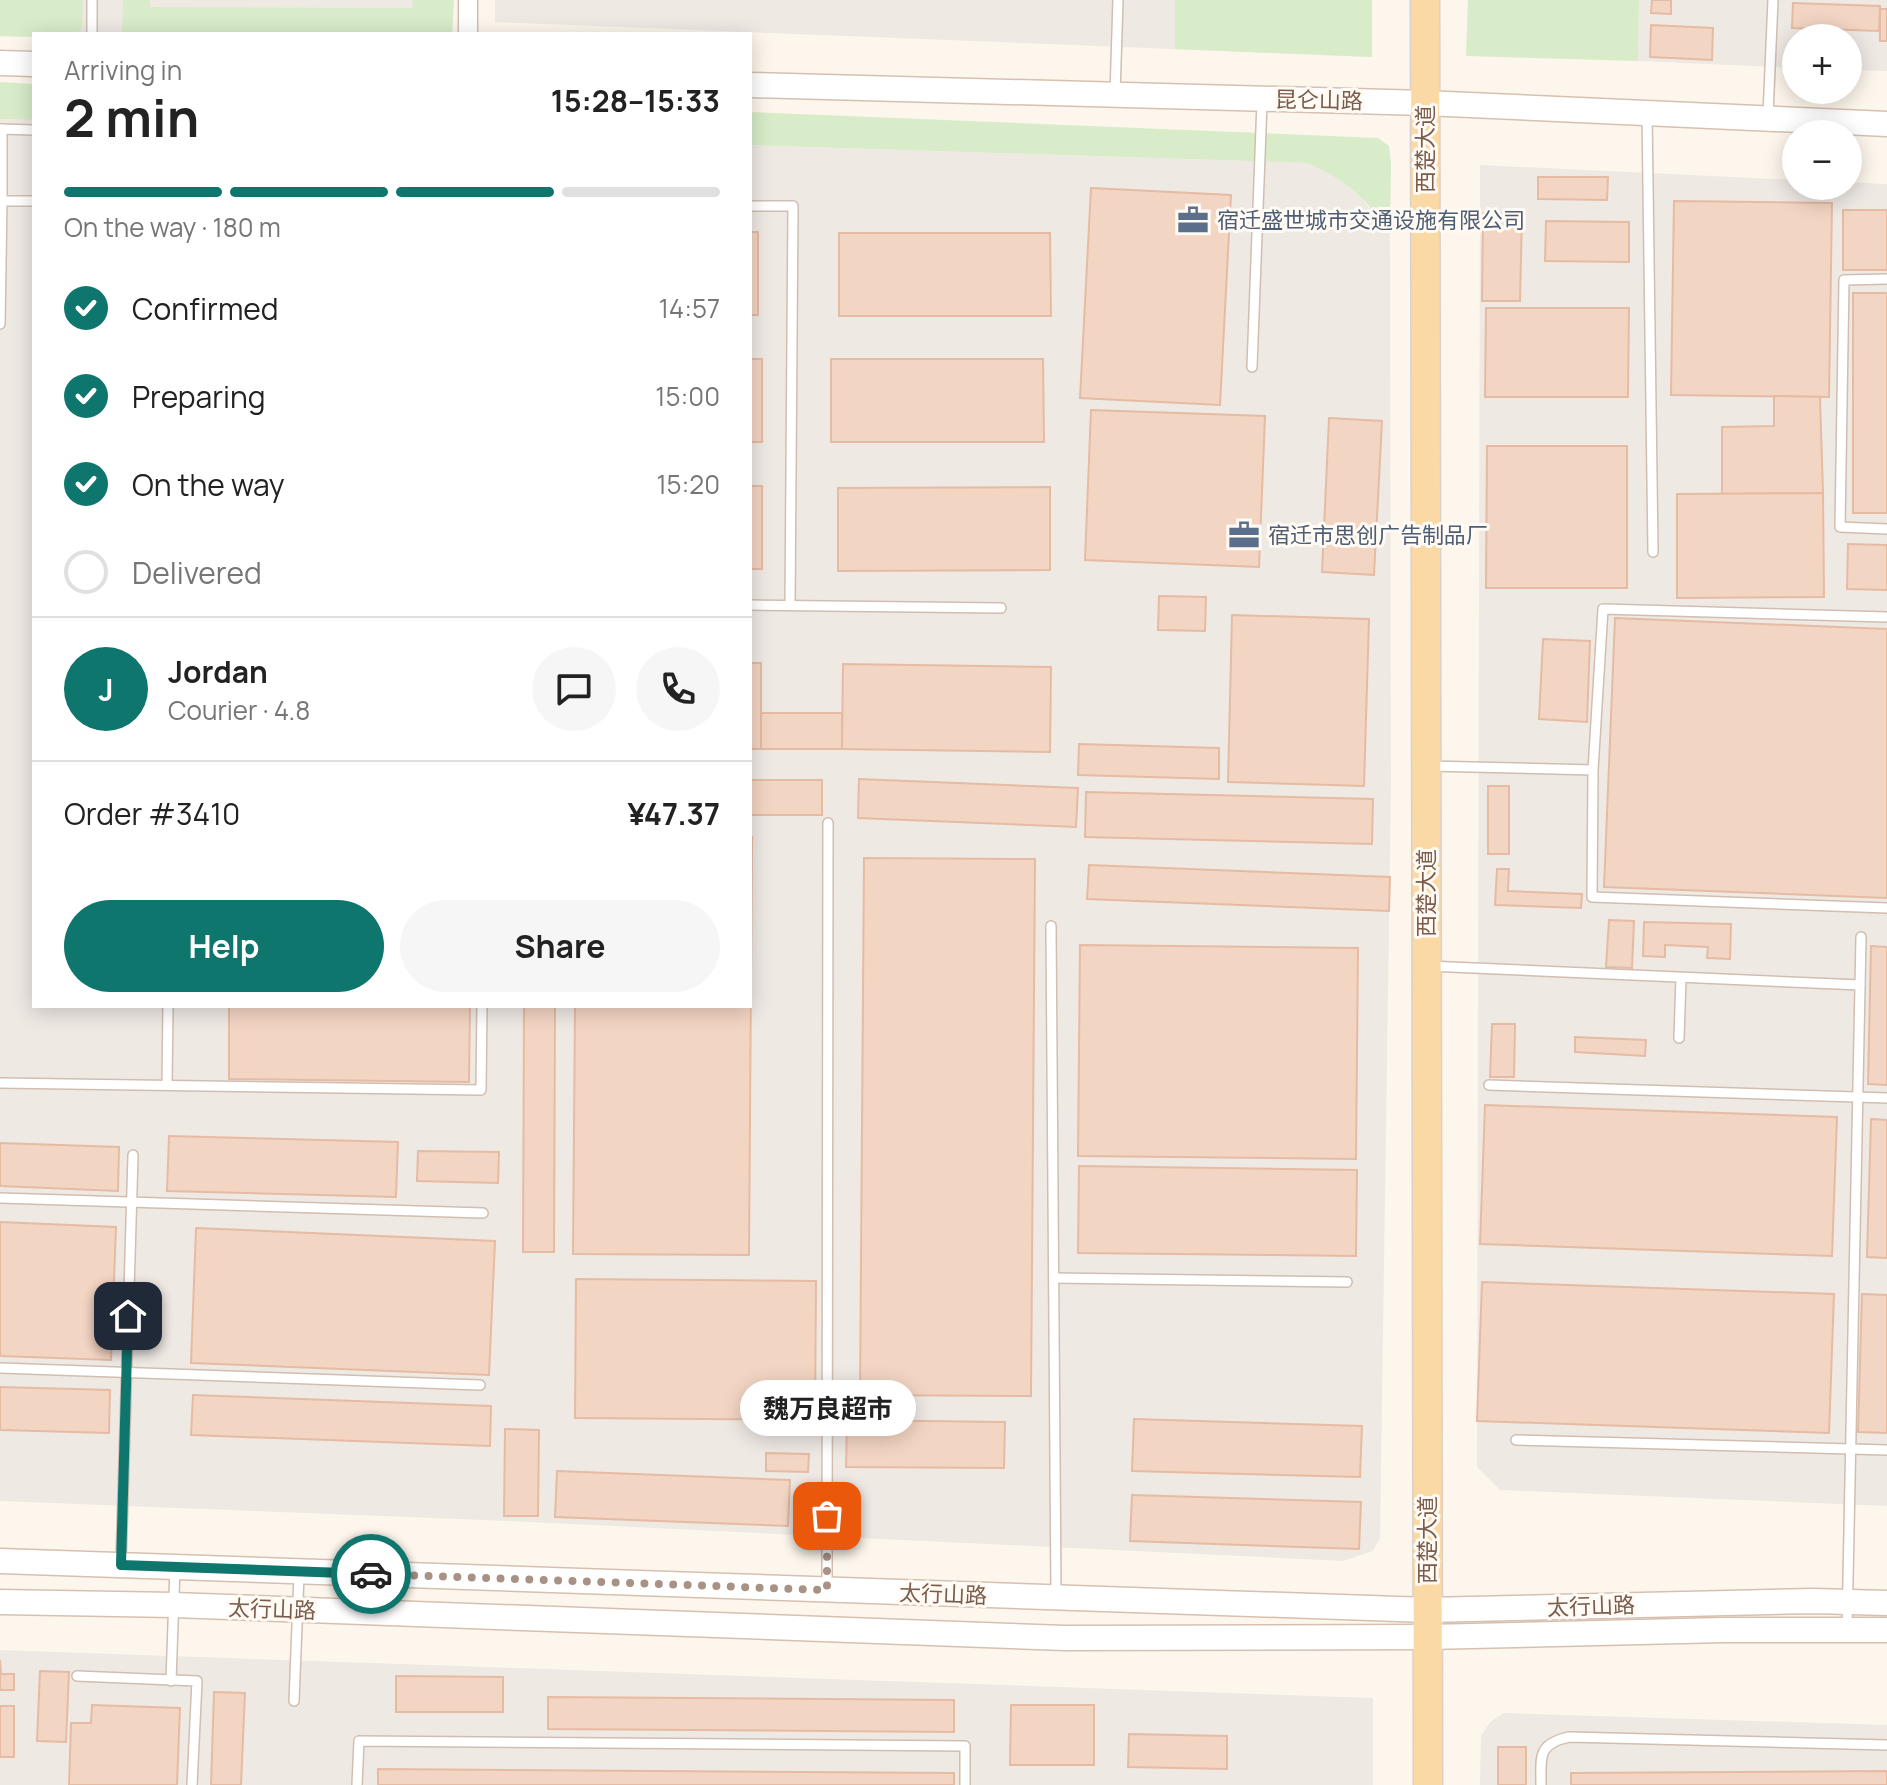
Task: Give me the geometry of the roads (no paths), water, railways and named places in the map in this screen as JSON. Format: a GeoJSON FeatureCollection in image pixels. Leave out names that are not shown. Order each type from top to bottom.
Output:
{"type":"FeatureCollection","features":[{"type":"Feature","properties":{"kind":"main road","name":"西楚大道"},"geometry":{"type":"LineString","coordinates":[[1425,0],[1428,1785]]}},
{"type":"Feature","properties":{"kind":"street"},"geometry":{"type":"LineString","coordinates":[[468,0],[468,32]]}},
{"type":"Feature","properties":{"kind":"street"},"geometry":{"type":"LineString","coordinates":[[0,63],[32,64]]}},
{"type":"Feature","properties":{"kind":"street","name":"昆仑山路"},"geometry":{"type":"LineString","coordinates":[[752,85],[1425,103],[1887,124]]}},
{"type":"Feature","properties":{"kind":"street","name":"太行山路"},"geometry":{"type":"LineString","coordinates":[[0,1561],[1056,1598],[1427,1624],[1887,1630]]}},
{"type":"Feature","properties":{"kind":"street","name":"太行山路"},"geometry":{"type":"LineString","coordinates":[[0,1602],[174,1605],[1065,1638],[1427,1624],[1848,1601],[1887,1603]]}},
{"type":"Feature","properties":{"kind":"lane"},"geometry":{"type":"LineString","coordinates":[[92,0],[92,32]]}},
{"type":"Feature","properties":{"kind":"lane"},"geometry":{"type":"LineString","coordinates":[[1115,94],[1118,0]]}},
{"type":"Feature","properties":{"kind":"lane"},"geometry":{"type":"LineString","coordinates":[[1768,119],[1773,0]]}},
{"type":"Feature","properties":{"kind":"lane"},"geometry":{"type":"LineString","coordinates":[[1252,367],[1262,98]]}},
{"type":"Feature","properties":{"kind":"lane"},"geometry":{"type":"LineString","coordinates":[[1647,113],[1653,552]]}},
{"type":"Feature","properties":{"kind":"lane"},"geometry":{"type":"LineString","coordinates":[[0,324],[1,129],[32,130]]}},
{"type":"Feature","properties":{"kind":"lane"},"geometry":{"type":"LineString","coordinates":[[2,201],[32,201]]}},
{"type":"Feature","properties":{"kind":"lane"},"geometry":{"type":"LineString","coordinates":[[752,206],[793,206],[790,605]]}},
{"type":"Feature","properties":{"kind":"lane"},"geometry":{"type":"LineString","coordinates":[[1887,279],[1844,280],[1840,527],[1887,529]]}},
{"type":"Feature","properties":{"kind":"lane"},"geometry":{"type":"LineString","coordinates":[[752,605],[1001,608]]}},
{"type":"Feature","properties":{"kind":"lane"},"geometry":{"type":"LineString","coordinates":[[1887,617],[1603,609],[1593,770],[1592,897],[1887,908]]}},
{"type":"Feature","properties":{"kind":"lane"},"geometry":{"type":"LineString","coordinates":[[1426,766],[1593,770]]}},
{"type":"Feature","properties":{"kind":"lane"},"geometry":{"type":"LineString","coordinates":[[827,1590],[828,823]]}},
{"type":"Feature","properties":{"kind":"lane"},"geometry":{"type":"LineString","coordinates":[[1051,926],[1056,1598]]}},
{"type":"Feature","properties":{"kind":"lane"},"geometry":{"type":"LineString","coordinates":[[1847,1629],[1861,937]]}},
{"type":"Feature","properties":{"kind":"lane"},"geometry":{"type":"LineString","coordinates":[[1426,966],[1860,985]]}},
{"type":"Feature","properties":{"kind":"lane"},"geometry":{"type":"LineString","coordinates":[[1679,1038],[1681,978]]}},
{"type":"Feature","properties":{"kind":"lane"},"geometry":{"type":"LineString","coordinates":[[167,1085],[168,1008]]}},
{"type":"Feature","properties":{"kind":"lane"},"geometry":{"type":"LineString","coordinates":[[0,1083],[481,1090],[482,1008]]}},
{"type":"Feature","properties":{"kind":"lane"},"geometry":{"type":"LineString","coordinates":[[1489,1085],[1887,1098]]}},
{"type":"Feature","properties":{"kind":"lane"},"geometry":{"type":"LineString","coordinates":[[121,1565],[133,1155]]}},
{"type":"Feature","properties":{"kind":"lane"},"geometry":{"type":"LineString","coordinates":[[0,1198],[483,1213]]}},
{"type":"Feature","properties":{"kind":"lane"},"geometry":{"type":"LineString","coordinates":[[1054,1278],[1347,1282]]}},
{"type":"Feature","properties":{"kind":"lane"},"geometry":{"type":"LineString","coordinates":[[0,1368],[480,1385]]}},
{"type":"Feature","properties":{"kind":"lane"},"geometry":{"type":"LineString","coordinates":[[1516,1440],[1887,1450]]}},
{"type":"Feature","properties":{"kind":"lane"},"geometry":{"type":"LineString","coordinates":[[171,1681],[175,1567]]}},
{"type":"Feature","properties":{"kind":"lane"},"geometry":{"type":"LineString","coordinates":[[294,1701],[299,1571]]}},
{"type":"Feature","properties":{"kind":"lane"},"geometry":{"type":"LineString","coordinates":[[77,1676],[197,1681],[192,1785]]}},
{"type":"Feature","properties":{"kind":"lane"},"geometry":{"type":"LineString","coordinates":[[1541,1785],[1544,1749],[1551,1741],[1569,1737],[1887,1745]]}},
{"type":"Feature","properties":{"kind":"lane"},"geometry":{"type":"LineString","coordinates":[[357,1785],[359,1741],[375,1741],[965,1746],[965,1785]]}},
{"type":"Feature","properties":{"kind":"place","name":"宿迁盛世城市交通设施有限公司"},"geometry":{"type":"Point","coordinates":[1193,220]}},
{"type":"Feature","properties":{"kind":"place","name":"宿迁市思创广告制品厂"},"geometry":{"type":"Point","coordinates":[1244,535]}},
{"type":"Feature","properties":{"kind":"place","name":"魏万良超市"},"geometry":{"type":"Point","coordinates":[827,1516]}}]}
